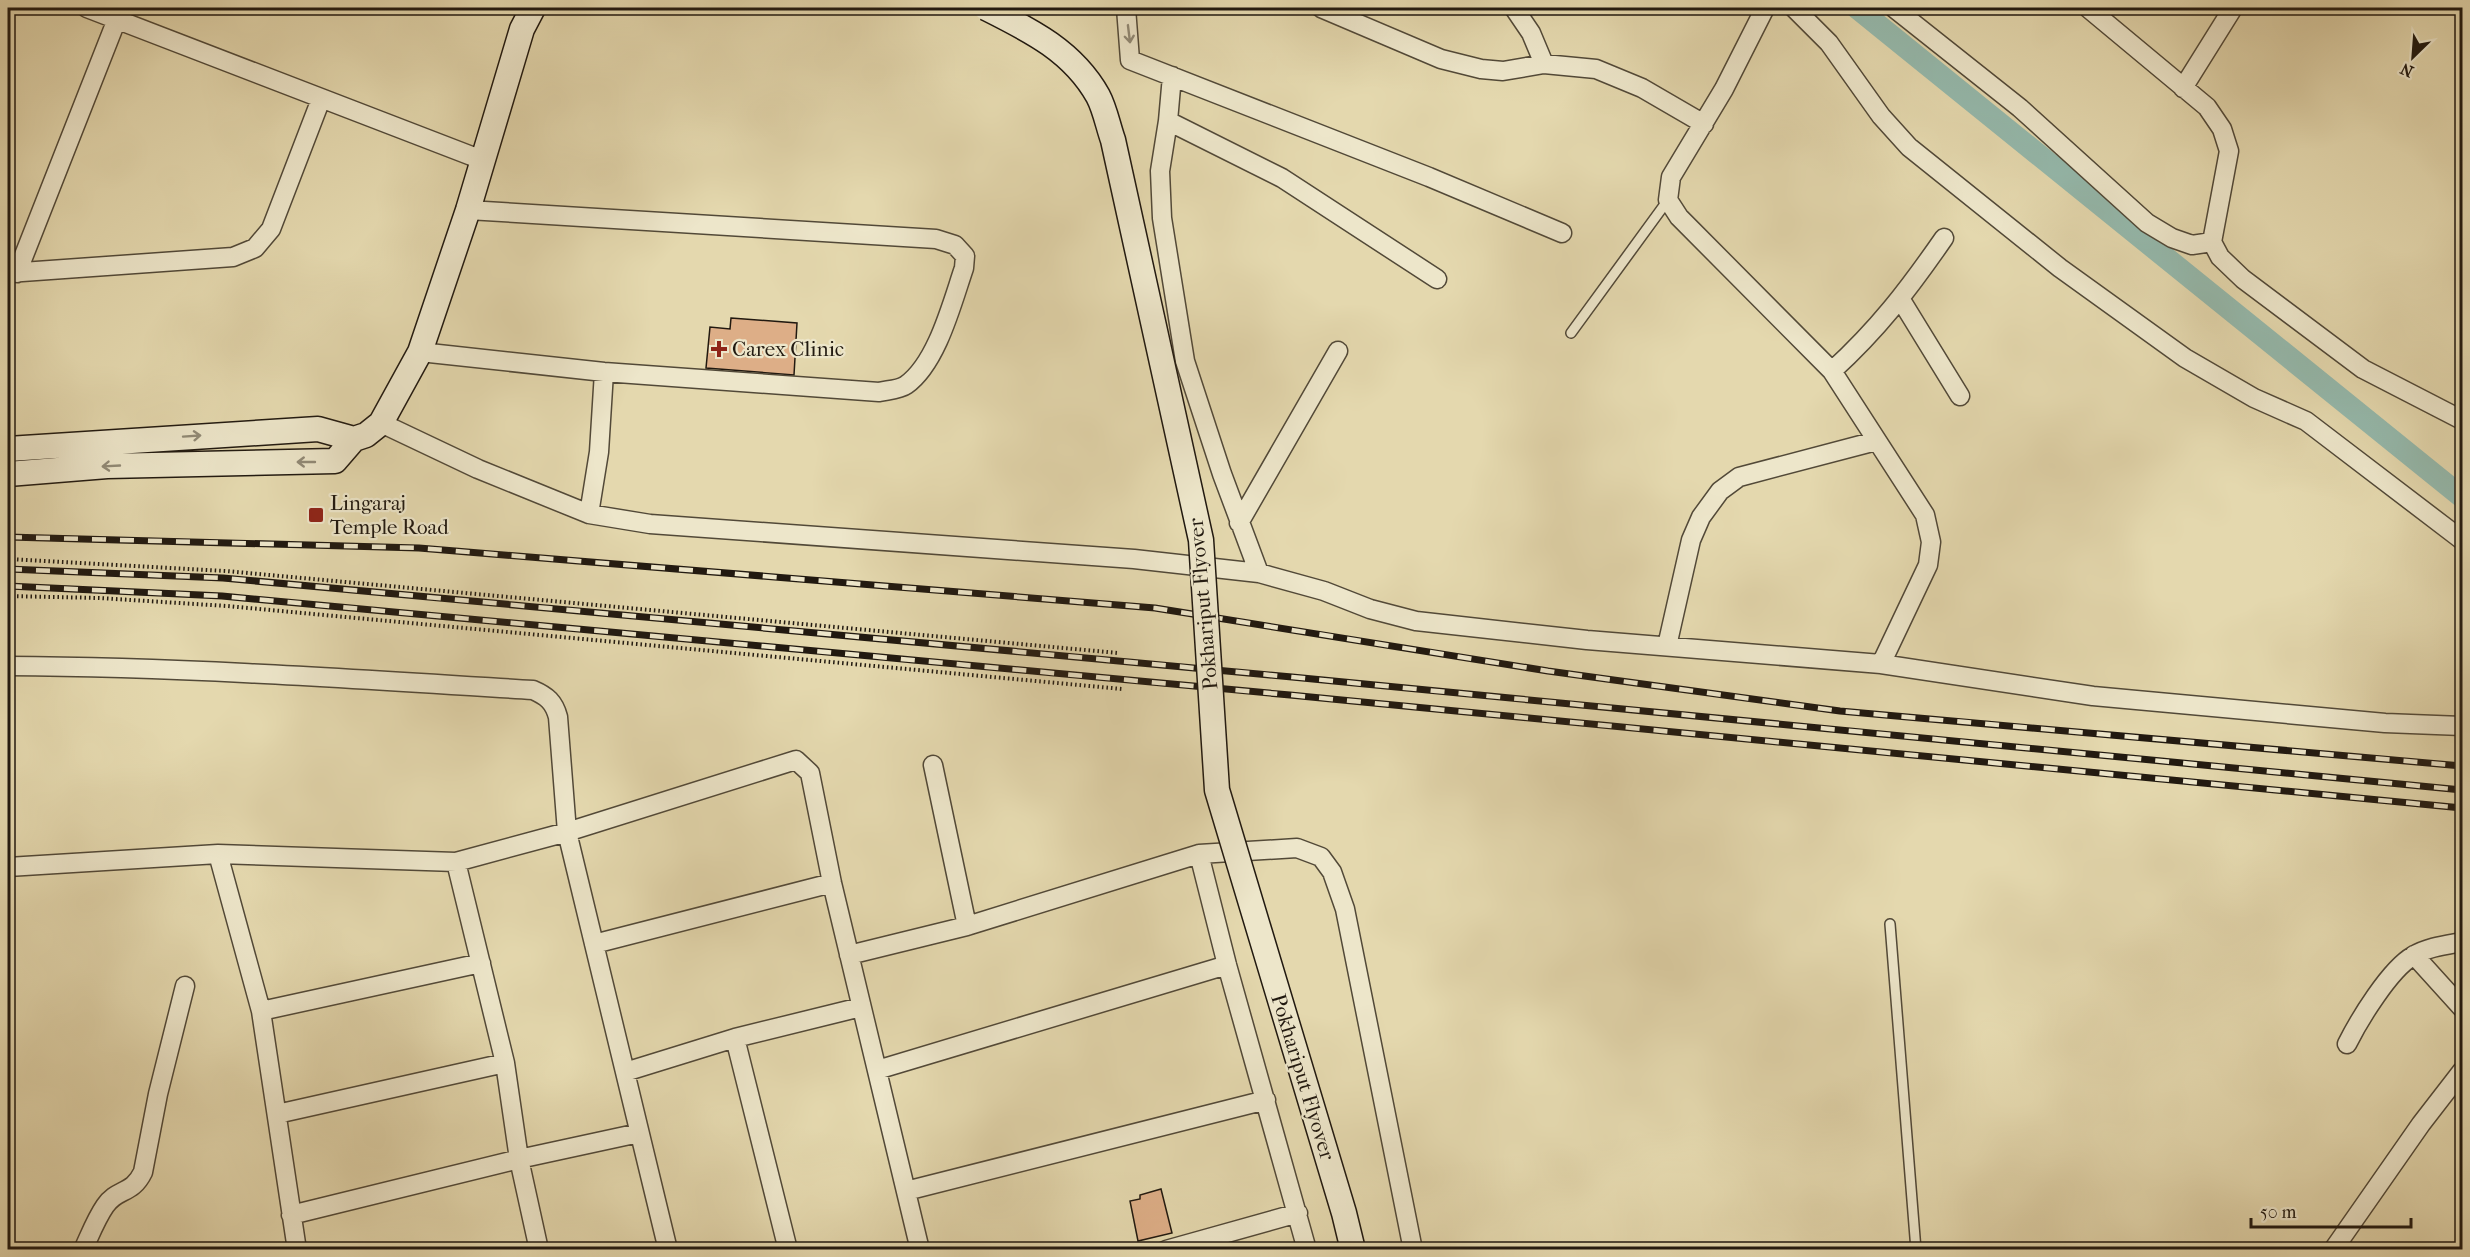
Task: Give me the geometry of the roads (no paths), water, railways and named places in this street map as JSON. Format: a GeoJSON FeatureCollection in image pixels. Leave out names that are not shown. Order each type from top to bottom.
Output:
{"type":"FeatureCollection","features":[{"type":"Feature","properties":{"kind":"main road"},"geometry":{"type":"LineString","coordinates":[[8,474],[119,466],[335,461],[354,439],[366,435],[381,423],[420,352],[468,210],[522,29],[533,8]]}},
{"type":"Feature","properties":{"kind":"main road","name":"Pokhariput Flyover"},"geometry":{"type":"LineString","coordinates":[[986,8],[1031,31],[1076,64],[1098,97],[1113,140],[1201,540],[1217,790],[1341,1202],[1353,1250]]}},
{"type":"Feature","properties":{"kind":"main road"},"geometry":{"type":"LineString","coordinates":[[8,449],[318,429],[354,439]]}},
{"type":"Feature","properties":{"kind":"street"},"geometry":{"type":"LineString","coordinates":[[87,8],[482,160]]}},
{"type":"Feature","properties":{"kind":"street"},"geometry":{"type":"LineString","coordinates":[[1126,8],[1130,60],[1429,177],[1562,233]]}},
{"type":"Feature","properties":{"kind":"street"},"geometry":{"type":"LineString","coordinates":[[1321,8],[1441,58],[1481,69],[1503,71],[1544,64],[1596,69],[1642,88],[1704,124]]}},
{"type":"Feature","properties":{"kind":"street"},"geometry":{"type":"LineString","coordinates":[[1514,8],[1531,33],[1544,64]]}},
{"type":"Feature","properties":{"kind":"street"},"geometry":{"type":"LineString","coordinates":[[1765,8],[1704,124],[1671,177],[1668,200],[1679,217],[1832,371],[1925,515],[1931,542],[1928,565],[1881,664]]}},
{"type":"Feature","properties":{"kind":"street"},"geometry":{"type":"LineString","coordinates":[[1794,8],[1829,43],[1881,116],[1909,147],[2051,261],[2185,358],[2254,399],[2306,422],[2463,540]]}},
{"type":"Feature","properties":{"kind":"street"},"geometry":{"type":"LineString","coordinates":[[1894,8],[2020,108],[2147,223],[2172,238],[2192,246],[2212,242]]}},
{"type":"Feature","properties":{"kind":"street"},"geometry":{"type":"LineString","coordinates":[[2088,8],[2207,107],[2222,129],[2229,151],[2212,242],[2220,257],[2243,279],[2363,369],[2463,420]]}},
{"type":"Feature","properties":{"kind":"street"},"geometry":{"type":"LineString","coordinates":[[2183,88],[2233,8]]}},
{"type":"Feature","properties":{"kind":"street"},"geometry":{"type":"LineString","coordinates":[[117,18],[12,273],[233,257],[255,248],[271,229],[321,99]]}},
{"type":"Feature","properties":{"kind":"street"},"geometry":{"type":"LineString","coordinates":[[1172,76],[1160,171],[1162,218],[1185,361],[1239,523],[1259,573]]}},
{"type":"Feature","properties":{"kind":"street"},"geometry":{"type":"LineString","coordinates":[[1168,121],[1282,178],[1437,279]]}},
{"type":"Feature","properties":{"kind":"street"},"geometry":{"type":"LineString","coordinates":[[420,352],[604,372],[879,392],[904,387],[920,373],[934,348],[964,268],[965,256],[955,244],[936,239],[468,210]]}},
{"type":"Feature","properties":{"kind":"street"},"geometry":{"type":"LineString","coordinates":[[1832,371],[1866,339],[1901,300],[1944,238]]}},
{"type":"Feature","properties":{"kind":"street"},"geometry":{"type":"LineString","coordinates":[[1901,300],[1960,396]]}},
{"type":"Feature","properties":{"kind":"street"},"geometry":{"type":"LineString","coordinates":[[1239,523],[1338,351]]}},
{"type":"Feature","properties":{"kind":"street"},"geometry":{"type":"LineString","coordinates":[[589,514],[599,452],[604,372]]}},
{"type":"Feature","properties":{"kind":"street"},"geometry":{"type":"LineString","coordinates":[[381,423],[478,470],[589,514],[650,524],[1134,559],[1259,573],[1324,591],[1370,609],[1416,621],[1881,664],[2093,696],[2385,723],[2463,726]]}},
{"type":"Feature","properties":{"kind":"street"},"geometry":{"type":"LineString","coordinates":[[1667,646],[1691,540],[1701,517],[1719,491],[1739,477],[1876,441]]}},
{"type":"Feature","properties":{"kind":"street"},"geometry":{"type":"LineString","coordinates":[[8,666],[114,667],[533,690],[546,696],[555,705],[558,717],[567,832],[665,1249]]}},
{"type":"Feature","properties":{"kind":"street"},"geometry":{"type":"LineString","coordinates":[[8,867],[218,854],[456,862],[567,832],[796,760],[810,773],[832,883],[920,1250]]}},
{"type":"Feature","properties":{"kind":"street"},"geometry":{"type":"LineString","coordinates":[[933,765],[967,926]]}},
{"type":"Feature","properties":{"kind":"street"},"geometry":{"type":"LineString","coordinates":[[849,955],[967,926],[1199,854],[1297,848],[1321,857],[1332,872],[1345,909],[1413,1250]]}},
{"type":"Feature","properties":{"kind":"street"},"geometry":{"type":"LineString","coordinates":[[218,854],[261,1011],[297,1250]]}},
{"type":"Feature","properties":{"kind":"street"},"geometry":{"type":"LineString","coordinates":[[1199,854],[1227,964],[1307,1250]]}},
{"type":"Feature","properties":{"kind":"street"},"geometry":{"type":"LineString","coordinates":[[456,862],[505,1063],[519,1159],[539,1250]]}},
{"type":"Feature","properties":{"kind":"street"},"geometry":{"type":"LineString","coordinates":[[594,944],[832,883]]}},
{"type":"Feature","properties":{"kind":"street"},"geometry":{"type":"LineString","coordinates":[[2347,1044],[2357,1023],[2401,965],[2414,955],[2430,949],[2463,942]]}},
{"type":"Feature","properties":{"kind":"street"},"geometry":{"type":"LineString","coordinates":[[2414,955],[2463,1008]]}},
{"type":"Feature","properties":{"kind":"street"},"geometry":{"type":"LineString","coordinates":[[261,1011],[481,963]]}},
{"type":"Feature","properties":{"kind":"street"},"geometry":{"type":"LineString","coordinates":[[877,1070],[1227,964]]}},
{"type":"Feature","properties":{"kind":"street"},"geometry":{"type":"LineString","coordinates":[[83,1250],[105,1206],[115,1196],[138,1184],[143,1172],[166,1059],[184,986]]}},
{"type":"Feature","properties":{"kind":"street"},"geometry":{"type":"LineString","coordinates":[[625,1072],[735,1038],[861,1007]]}},
{"type":"Feature","properties":{"kind":"street"},"geometry":{"type":"LineString","coordinates":[[735,1038],[788,1250]]}},
{"type":"Feature","properties":{"kind":"street"},"geometry":{"type":"LineString","coordinates":[[277,1114],[505,1063]]}},
{"type":"Feature","properties":{"kind":"street"},"geometry":{"type":"LineString","coordinates":[[2333,1250],[2421,1124],[2463,1071]]}},
{"type":"Feature","properties":{"kind":"street"},"geometry":{"type":"LineString","coordinates":[[906,1191],[1266,1100]]}},
{"type":"Feature","properties":{"kind":"street"},"geometry":{"type":"LineString","coordinates":[[291,1215],[519,1159],[639,1133]]}},
{"type":"Feature","properties":{"kind":"street"},"geometry":{"type":"LineString","coordinates":[[1175,1248],[1298,1213]]}},
{"type":"Feature","properties":{"kind":"lane"},"geometry":{"type":"LineString","coordinates":[[1571,333],[1668,200]]}},
{"type":"Feature","properties":{"kind":"lane"},"geometry":{"type":"LineString","coordinates":[[1890,924],[1916,1250]]}},
{"type":"Feature","properties":{"kind":"waterway"},"geometry":{"type":"LineString","coordinates":[[1857,8],[2462,497]]}},
{"type":"Feature","properties":{"kind":"railway"},"geometry":{"type":"LineString","coordinates":[[8,537],[419,548],[1155,608],[1548,671],[1840,711],[2462,766]]}},
{"type":"Feature","properties":{"kind":"railway"},"geometry":{"type":"LineString","coordinates":[[8,569],[223,578],[1292,677],[2462,790]]}},
{"type":"Feature","properties":{"kind":"railway"},"geometry":{"type":"LineString","coordinates":[[8,586],[222,596],[1290,695],[2462,808]]}},
{"type":"Feature","properties":{"kind":"place","name":"Carex Clinic"},"geometry":{"type":"Point","coordinates":[719,349]}},
{"type":"Feature","properties":{"kind":"place","name":"Lingaraj Temple Road"},"geometry":{"type":"Point","coordinates":[316,515]}}]}
